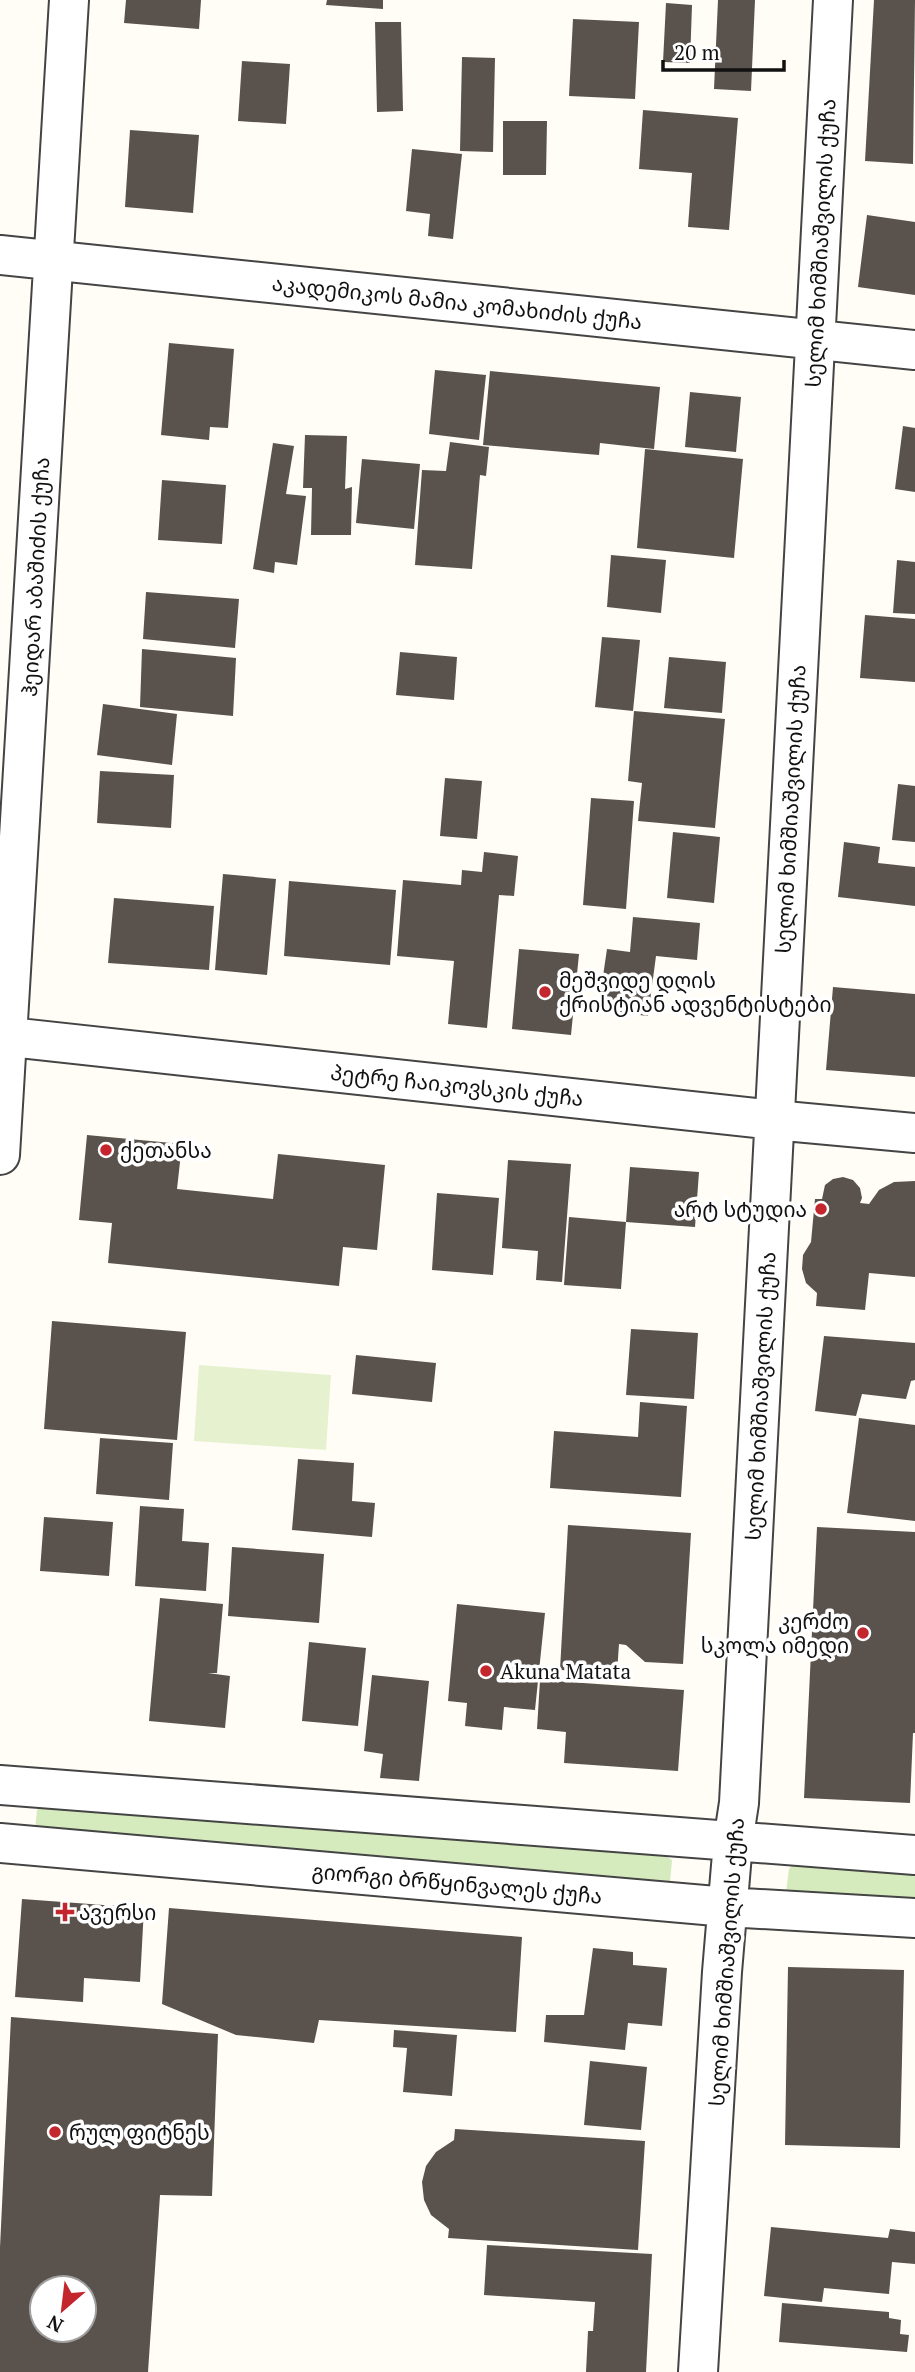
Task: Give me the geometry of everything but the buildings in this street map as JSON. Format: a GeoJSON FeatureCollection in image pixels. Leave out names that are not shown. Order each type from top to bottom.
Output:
{"type":"FeatureCollection","features":[{"type":"Feature","properties":{"kind":"street","name":"ჰეიდარ აბაშიძის ქუჩა"},"geometry":{"type":"LineString","coordinates":[[0,1155],[3,1036],[69,0]]}},
{"type":"Feature","properties":{"kind":"street","name":"სელიმ ხიმშიაშვილის ქუჩა"},"geometry":{"type":"LineString","coordinates":[[698,2372],[727,1907],[738,1803],[833,0]]}},
{"type":"Feature","properties":{"kind":"street","name":"აკადემიკოს მამია კომახიძის ქუჩა"},"geometry":{"type":"LineString","coordinates":[[0,255],[915,350]]}},
{"type":"Feature","properties":{"kind":"street","name":"პეტრე ჩაიკოვსკის ქუჩა"},"geometry":{"type":"LineString","coordinates":[[3,1036],[915,1133]]}},
{"type":"Feature","properties":{"kind":"street"},"geometry":{"type":"LineString","coordinates":[[0,1785],[915,1855]]}},
{"type":"Feature","properties":{"kind":"street","name":"გიორგი ბრწყინვალეს ქუჩა"},"geometry":{"type":"LineString","coordinates":[[0,1843],[727,1907],[915,1918]]}},
{"type":"Feature","properties":{"kind":"green space"},"geometry":{"type":"Polygon","coordinates":[[[199,1365],[331,1375],[326,1450],[194,1441],[199,1365]]]}},
{"type":"Feature","properties":{"kind":"green space"},"geometry":{"type":"Polygon","coordinates":[[[49,1803],[660,1853],[672,1860],[670,1882],[658,1886],[35,1830],[37,1810],[49,1803]]]}},
{"type":"Feature","properties":{"kind":"green space"},"geometry":{"type":"Polygon","coordinates":[[[799,1859],[915,1867],[915,1910],[786,1892],[789,1869],[799,1859]]]}},
{"type":"Feature","properties":{"kind":"place","name":"მეშვიდე დღის ქრისტიან ადვენტისტები"},"geometry":{"type":"Point","coordinates":[545,992]}},
{"type":"Feature","properties":{"kind":"place","name":"ქეთანსა"},"geometry":{"type":"Point","coordinates":[106,1150]}},
{"type":"Feature","properties":{"kind":"place","name":"არტ სტუდია"},"geometry":{"type":"Point","coordinates":[821,1209]}},
{"type":"Feature","properties":{"kind":"place","name":"კერძო სკოლა იმედი"},"geometry":{"type":"Point","coordinates":[863,1633]}},
{"type":"Feature","properties":{"kind":"place","name":"Akuna Matata"},"geometry":{"type":"Point","coordinates":[486,1671]}},
{"type":"Feature","properties":{"kind":"place","name":"ავერსი"},"geometry":{"type":"Point","coordinates":[65,1912]}},
{"type":"Feature","properties":{"kind":"place","name":"რულ ფიტნეს"},"geometry":{"type":"Point","coordinates":[55,2132]}}]}
